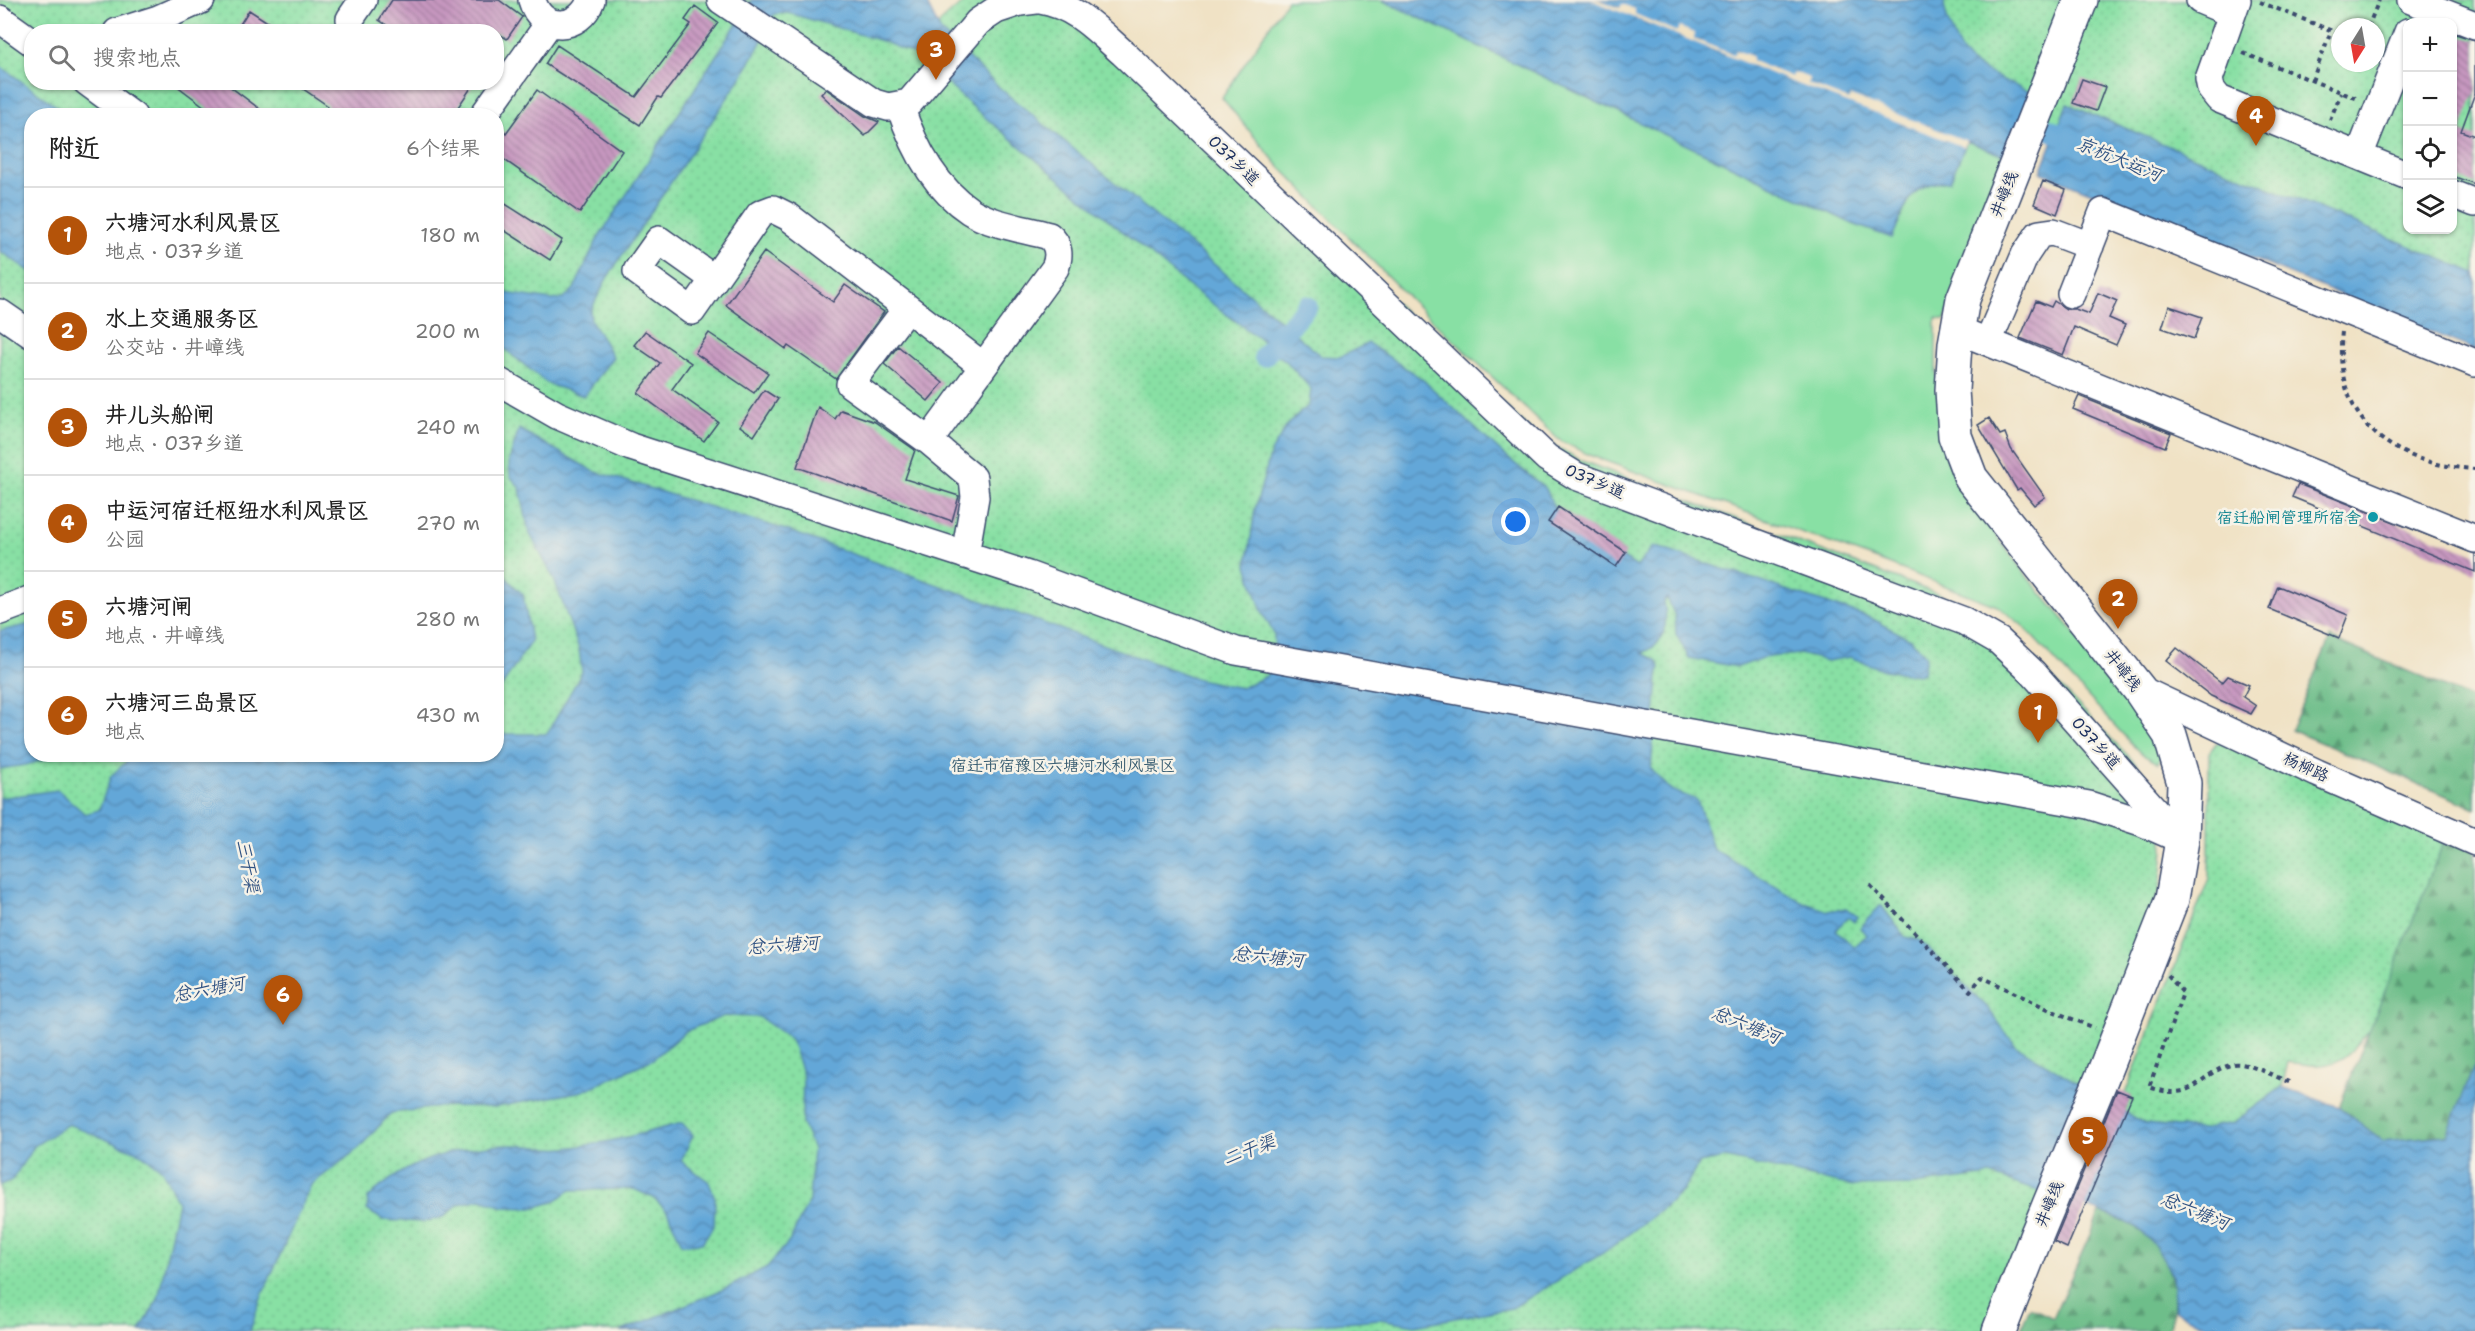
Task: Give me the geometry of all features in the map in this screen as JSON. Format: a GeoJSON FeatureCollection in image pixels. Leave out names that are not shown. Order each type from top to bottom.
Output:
{"type":"FeatureCollection","features":[{"type":"Feature","properties":{"kind":"main road","name":"井嶂线"},"geometry":{"type":"LineString","coordinates":[[2000,1331],[2172,899],[2182,840],[2184,783],[2170,735],[2139,689],[1971,478],[1955,436],[1952,390],[1963,299],[2081,0]]}},
{"type":"Feature","properties":{"kind":"street"},"geometry":{"type":"LineString","coordinates":[[142,24],[201,0]]}},
{"type":"Feature","properties":{"kind":"street"},"geometry":{"type":"LineString","coordinates":[[504,72],[535,7],[570,23],[580,18],[588,9],[591,0]]}},
{"type":"Feature","properties":{"kind":"street","name":"037乡道"},"geometry":{"type":"LineString","coordinates":[[907,101],[964,36],[978,22],[996,10],[1020,2],[1038,0],[1058,3],[1071,10],[1123,53],[1547,459],[1576,476],[1964,621],[1999,641],[2033,673],[2182,840]]}},
{"type":"Feature","properties":{"kind":"street"},"geometry":{"type":"LineString","coordinates":[[2200,0],[2234,7],[2209,78],[2211,89],[2219,99],[2403,174]]}},
{"type":"Feature","properties":{"kind":"street"},"geometry":{"type":"LineString","coordinates":[[730,6],[874,103],[888,107],[907,101],[917,151],[946,191],[972,212],[998,222],[1049,236],[1057,245],[1055,268],[928,441]]}},
{"type":"Feature","properties":{"kind":"street"},"geometry":{"type":"LineString","coordinates":[[2414,8],[2475,25]]}},
{"type":"Feature","properties":{"kind":"street"},"geometry":{"type":"LineString","coordinates":[[0,19],[24,36]]}},
{"type":"Feature","properties":{"kind":"street"},"geometry":{"type":"LineString","coordinates":[[2359,156],[2403,45]]}},
{"type":"Feature","properties":{"kind":"street"},"geometry":{"type":"LineString","coordinates":[[98,90],[122,108]]}},
{"type":"Feature","properties":{"kind":"street"},"geometry":{"type":"LineString","coordinates":[[487,108],[495,90]]}},
{"type":"Feature","properties":{"kind":"street"},"geometry":{"type":"LineString","coordinates":[[2457,196],[2475,203]]}},
{"type":"Feature","properties":{"kind":"street"},"geometry":{"type":"LineString","coordinates":[[714,279],[760,214],[773,210],[789,217],[983,366]]}},
{"type":"Feature","properties":{"kind":"street"},"geometry":{"type":"LineString","coordinates":[[2071,294],[2103,212],[2475,363]]}},
{"type":"Feature","properties":{"kind":"street"},"geometry":{"type":"LineString","coordinates":[[1988,342],[2025,255],[2039,234],[2053,232],[2090,246]]}},
{"type":"Feature","properties":{"kind":"street"},"geometry":{"type":"LineString","coordinates":[[907,308],[850,384],[928,441],[973,478],[975,497],[965,555]]}},
{"type":"Feature","properties":{"kind":"street"},"geometry":{"type":"LineString","coordinates":[[0,313],[24,330]]}},
{"type":"Feature","properties":{"kind":"street"},"geometry":{"type":"LineString","coordinates":[[1958,330],[2475,539]]}},
{"type":"Feature","properties":{"kind":"street"},"geometry":{"type":"LineString","coordinates":[[504,385],[598,435],[965,555],[1236,651],[2090,805],[2141,822],[2182,840]]}},
{"type":"Feature","properties":{"kind":"street"},"geometry":{"type":"LineString","coordinates":[[0,611],[24,602]]}},
{"type":"Feature","properties":{"kind":"street","name":"杨柳路"},"geometry":{"type":"LineString","coordinates":[[2139,689],[2317,773],[2475,842]]}},
{"type":"Feature","properties":{"kind":"path"},"geometry":{"type":"LineString","coordinates":[[2255,0],[2331,31],[2312,81]]}},
{"type":"Feature","properties":{"kind":"path"},"geometry":{"type":"LineString","coordinates":[[2372,18],[2379,0]]}},
{"type":"Feature","properties":{"kind":"path"},"geometry":{"type":"LineString","coordinates":[[2220,44],[2378,108]]}},
{"type":"Feature","properties":{"kind":"path"},"geometry":{"type":"LineString","coordinates":[[2346,310],[2341,334],[2341,361],[2346,389],[2360,417],[2378,437],[2400,452],[2428,463],[2475,469]]}},
{"type":"Feature","properties":{"kind":"path"},"geometry":{"type":"LineString","coordinates":[[1870,885],[1970,991],[1982,977],[2050,1010],[2118,1037]]}},
{"type":"Feature","properties":{"kind":"path"},"geometry":{"type":"LineString","coordinates":[[2150,954],[2183,993],[2149,1087],[2166,1093],[2187,1091],[2211,1075],[2235,1064],[2244,1065],[2291,1083]]}},
{"type":"Feature","properties":{"kind":"green space","name":"宿迁市宿豫区六塘河水利风景区"},"geometry":{"type":"Polygon","coordinates":[[[0,0],[824,0],[915,55],[946,16],[967,0],[1073,0],[1537,436],[1582,461],[1962,603],[2006,631],[2142,770],[2158,790],[2164,849],[2160,891],[1989,1331],[0,1331],[0,0]]]}},
{"type":"Feature","properties":{"kind":"green space"},"geometry":{"type":"Polygon","coordinates":[[[1287,0],[1382,0],[1853,224],[1891,237],[1906,206],[1917,191],[1925,186],[1950,181],[1967,141],[2008,157],[1945,320],[1936,318],[1936,372],[1943,419],[1975,508],[2029,579],[2130,697],[2163,754],[2158,763],[2141,754],[2022,625],[1997,606],[1589,455],[1559,440],[1414,303],[1277,164],[1222,98],[1287,0]]]}},
{"type":"Feature","properties":{"kind":"green space"},"geometry":{"type":"Polygon","coordinates":[[[1750,0],[2475,0],[2475,299],[1750,0]]]}},
{"type":"Feature","properties":{"kind":"green space"},"geometry":{"type":"Polygon","coordinates":[[[2330,638],[2475,700],[2475,808],[2291,730],[2330,638]]]}},
{"type":"Feature","properties":{"kind":"green space"},"geometry":{"type":"Polygon","coordinates":[[[2227,742],[2445,838],[2370,1029],[2352,1050],[2336,1062],[2327,1064],[2288,1062],[2282,1087],[2233,1123],[2200,1129],[2145,1124],[2119,1109],[2209,878],[2209,753],[2216,743],[2227,742]]]}},
{"type":"Feature","properties":{"kind":"green space"},"geometry":{"type":"Polygon","coordinates":[[[2445,838],[2475,851],[2475,1064],[2448,1135],[2383,1141],[2339,1107],[2445,838]]]}},
{"type":"Feature","properties":{"kind":"green space"},"geometry":{"type":"Polygon","coordinates":[[[2100,1212],[2137,1229],[2158,1249],[2165,1261],[2173,1289],[2174,1303],[2167,1331],[2020,1331],[2030,1307],[2053,1318],[2100,1212]]]}},
{"type":"Feature","properties":{"kind":"water"},"geometry":{"type":"Polygon","coordinates":[[[752,0],[925,0],[941,32],[1002,90],[1221,270],[1321,356],[1340,357],[1368,343],[1422,379],[1503,454],[1546,489],[1558,516],[1637,567],[1653,546],[1871,618],[1910,639],[1926,655],[1923,673],[1918,675],[1884,670],[1850,657],[1827,661],[1800,654],[1766,657],[1738,667],[1689,658],[1676,634],[1675,616],[1667,598],[1664,601],[1666,618],[1661,639],[1642,653],[1656,660],[1660,667],[1651,769],[1671,790],[1697,800],[1713,849],[1802,902],[1828,911],[1846,908],[1858,917],[1854,922],[1848,917],[1836,930],[1854,947],[1867,935],[1860,928],[1881,905],[1905,937],[1919,940],[1987,1007],[2015,1045],[2145,1124],[2200,1129],[2233,1123],[2282,1087],[2339,1107],[2383,1141],[2447,1135],[2475,1064],[2475,1331],[2219,1331],[2175,1311],[2172,1275],[2156,1247],[2140,1230],[2110,1215],[1990,1175],[1914,1185],[1853,1186],[1725,1158],[1699,1163],[1682,1192],[1661,1210],[1603,1253],[1512,1308],[1415,1325],[1380,1319],[1236,1331],[622,1331],[729,1287],[767,1267],[789,1242],[809,1201],[813,1149],[802,1123],[803,1076],[791,1039],[759,1017],[724,1016],[686,1031],[653,1059],[583,1091],[496,1107],[447,1106],[391,1113],[359,1148],[311,1185],[260,1300],[250,1331],[140,1331],[158,1299],[178,1202],[162,1170],[142,1154],[68,1124],[34,1146],[12,1180],[0,1185],[0,798],[58,790],[85,814],[99,810],[111,776],[126,762],[504,762],[504,734],[547,734],[582,672],[579,649],[554,579],[529,532],[520,488],[510,476],[509,461],[519,429],[593,471],[789,531],[1198,679],[1241,688],[1265,677],[1275,668],[1274,634],[1262,612],[1247,565],[1255,509],[1271,452],[1288,424],[1309,405],[1311,389],[1288,363],[1261,340],[1191,288],[981,114],[915,55],[885,42],[789,13],[775,14],[769,20],[765,35],[742,76],[607,278],[590,312],[591,320],[613,357],[584,396],[548,384],[504,348],[504,298],[506,293],[551,300],[563,299],[574,289],[597,240],[752,0]]]}},
{"type":"Feature","properties":{"kind":"water"},"geometry":{"type":"Polygon","coordinates":[[[1382,0],[1944,0],[1952,32],[1968,60],[2034,94],[2008,157],[1967,141],[1950,181],[1925,186],[1917,191],[1906,206],[1892,238],[1853,224],[1382,0]]]}},
{"type":"Feature","properties":{"kind":"water"},"geometry":{"type":"Polygon","coordinates":[[[0,66],[24,83],[24,90],[34,90],[59,108],[24,108],[24,267],[0,251],[0,66]]]}},
{"type":"Feature","properties":{"kind":"water"},"geometry":{"type":"Polygon","coordinates":[[[2067,104],[2475,273],[2475,350],[2041,172],[2067,104]]]}},
{"type":"Feature","properties":{"kind":"water"},"geometry":{"type":"Polygon","coordinates":[[[504,574],[523,594],[531,641],[504,683],[504,574]]]}},
{"type":"Feature","properties":{"kind":"water"},"geometry":{"type":"Polygon","coordinates":[[[24,626],[24,762],[36,762],[0,769],[0,631],[24,626]]]}},
{"type":"Feature","properties":{"kind":"water"},"geometry":{"type":"Polygon","coordinates":[[[682,1123],[693,1135],[681,1161],[709,1182],[715,1198],[714,1225],[702,1243],[682,1244],[667,1211],[654,1198],[634,1189],[571,1190],[553,1202],[532,1208],[504,1207],[481,1199],[459,1204],[443,1217],[423,1222],[383,1220],[367,1210],[368,1198],[400,1173],[417,1164],[454,1151],[494,1146],[521,1145],[559,1148],[580,1146],[624,1138],[682,1123]]]}},
{"type":"Feature","properties":{"kind":"pier"},"geometry":{"type":"Polygon","coordinates":[[[1591,0],[1599,0],[1620,8],[1622,4],[1635,9],[1635,14],[1677,32],[1679,27],[1695,33],[1694,39],[1734,55],[1735,50],[1752,56],[1752,61],[1792,77],[1794,72],[1809,78],[1808,84],[1849,100],[1851,96],[1967,141],[1964,147],[1792,82],[1591,0]]]}},
{"type":"Feature","properties":{"kind":"building"},"geometry":{"type":"Polygon","coordinates":[[[392,0],[499,0],[522,17],[507,39],[504,37],[504,24],[385,24],[379,20],[392,0]]]}},
{"type":"Feature","properties":{"kind":"building"},"geometry":{"type":"Polygon","coordinates":[[[695,6],[718,23],[661,98],[658,97],[640,125],[545,64],[557,45],[636,97],[691,24],[685,20],[695,6]]]}},
{"type":"Feature","properties":{"kind":"building"},"geometry":{"type":"Polygon","coordinates":[[[249,10],[271,24],[240,24],[249,10]]]}},
{"type":"Feature","properties":{"kind":"building"},"geometry":{"type":"Polygon","coordinates":[[[2457,35],[2475,40],[2475,93],[2461,131],[2475,136],[2475,184],[2457,178],[2457,35]]]}},
{"type":"Feature","properties":{"kind":"building"},"geometry":{"type":"Polygon","coordinates":[[[2082,79],[2105,87],[2096,111],[2073,103],[2082,79]]]}},
{"type":"Feature","properties":{"kind":"building"},"geometry":{"type":"Polygon","coordinates":[[[826,89],[865,116],[879,122],[865,136],[821,94],[826,89]]]}},
{"type":"Feature","properties":{"kind":"building"},"geometry":{"type":"Polygon","coordinates":[[[183,90],[235,90],[258,108],[206,108],[183,90]]]}},
{"type":"Feature","properties":{"kind":"building"},"geometry":{"type":"Polygon","coordinates":[[[305,90],[470,90],[457,108],[327,108],[328,106],[305,90]]]}},
{"type":"Feature","properties":{"kind":"building"},"geometry":{"type":"Polygon","coordinates":[[[537,90],[622,151],[580,213],[504,160],[504,131],[506,133],[537,90]]]}},
{"type":"Feature","properties":{"kind":"building"},"geometry":{"type":"Polygon","coordinates":[[[2043,181],[2066,190],[2057,214],[2034,204],[2043,181]]]}},
{"type":"Feature","properties":{"kind":"building"},"geometry":{"type":"Polygon","coordinates":[[[504,203],[562,240],[550,260],[504,230],[504,203]]]}},
{"type":"Feature","properties":{"kind":"building"},"geometry":{"type":"Polygon","coordinates":[[[764,252],[833,302],[845,285],[884,312],[836,379],[788,346],[786,349],[726,305],[764,252]]]}},
{"type":"Feature","properties":{"kind":"building"},"geometry":{"type":"Polygon","coordinates":[[[2098,293],[2117,301],[2109,318],[2125,325],[2116,345],[2074,327],[2063,355],[2020,338],[2036,301],[2051,307],[2054,301],[2066,309],[2075,309],[2089,314],[2098,293]]]}},
{"type":"Feature","properties":{"kind":"building"},"geometry":{"type":"Polygon","coordinates":[[[2169,306],[2202,317],[2194,339],[2162,328],[2169,306]]]}},
{"type":"Feature","properties":{"kind":"building"},"geometry":{"type":"Polygon","coordinates":[[[645,331],[691,363],[672,389],[718,422],[704,441],[638,393],[660,363],[634,345],[645,331]]]}},
{"type":"Feature","properties":{"kind":"building"},"geometry":{"type":"Polygon","coordinates":[[[709,333],[768,373],[754,393],[695,353],[709,333]]]}},
{"type":"Feature","properties":{"kind":"building"},"geometry":{"type":"Polygon","coordinates":[[[898,346],[943,383],[928,401],[884,364],[898,346]]]}},
{"type":"Feature","properties":{"kind":"building"},"geometry":{"type":"Polygon","coordinates":[[[764,390],[778,399],[754,436],[740,426],[764,390]]]}},
{"type":"Feature","properties":{"kind":"building"},"geometry":{"type":"Polygon","coordinates":[[[2079,396],[2171,433],[2165,447],[2073,409],[2079,396]]]}},
{"type":"Feature","properties":{"kind":"building"},"geometry":{"type":"Polygon","coordinates":[[[818,407],[835,419],[841,410],[875,422],[915,450],[905,479],[959,496],[952,521],[797,467],[818,407]]]}},
{"type":"Feature","properties":{"kind":"building"},"geometry":{"type":"Polygon","coordinates":[[[1989,418],[2000,435],[2005,433],[2011,449],[2045,497],[2034,505],[2020,488],[2017,490],[1978,425],[1989,418]]]}},
{"type":"Feature","properties":{"kind":"building","name":"宿迁船闸管理所宿舍"},"geometry":{"type":"Polygon","coordinates":[[[2298,484],[2475,554],[2475,572],[2292,497],[2298,484]]]}},
{"type":"Feature","properties":{"kind":"building"},"geometry":{"type":"Polygon","coordinates":[[[1558,507],[1626,552],[1616,567],[1548,522],[1558,507]]]}},
{"type":"Feature","properties":{"kind":"building"},"geometry":{"type":"Polygon","coordinates":[[[2278,586],[2348,615],[2339,638],[2269,609],[2278,586]]]}},
{"type":"Feature","properties":{"kind":"building"},"geometry":{"type":"Polygon","coordinates":[[[2177,648],[2222,683],[2228,676],[2249,685],[2243,697],[2256,706],[2251,714],[2211,696],[2166,661],[2177,648]]]}},
{"type":"Feature","properties":{"kind":"building"},"geometry":{"type":"Polygon","coordinates":[[[2117,1090],[2132,1096],[2067,1248],[2054,1242],[2117,1090]]]}},
{"type":"Feature","properties":{"kind":"waterway","name":"京杭大运河"},"geometry":{"type":"LineString","coordinates":[[2023,118],[2082,144]]}},
{"type":"Feature","properties":{"kind":"waterway"},"geometry":{"type":"LineString","coordinates":[[1264,356],[1307,306]]}},
{"type":"Feature","properties":{"kind":"place","name":"井儿头船闸"},"geometry":{"type":"Point","coordinates":[936,80]}},
{"type":"Feature","properties":{"kind":"place","name":"中运河宿迁枢纽水利风景区"},"geometry":{"type":"Point","coordinates":[2256,146]}},
{"type":"Feature","properties":{"kind":"place","name":"宿迁船闸管理所宿舍"},"geometry":{"type":"Point","coordinates":[2373,517]}},
{"type":"Feature","properties":{"kind":"place","name":"水上交通服务区"},"geometry":{"type":"Point","coordinates":[2118,629]}},
{"type":"Feature","properties":{"kind":"place","name":"六塘河水利风景区"},"geometry":{"type":"Point","coordinates":[2038,743]}},
{"type":"Feature","properties":{"kind":"place","name":"六塘河三岛景区"},"geometry":{"type":"Point","coordinates":[283,1025]}},
{"type":"Feature","properties":{"kind":"place","name":"六塘河闸"},"geometry":{"type":"Point","coordinates":[2088,1167]}},
{"type":"Feature","properties":{"kind":"water label","name":"三干渠"},"geometry":{"type":"Point","coordinates":[248,866]}},
{"type":"Feature","properties":{"kind":"water label","name":"总六塘河"},"geometry":{"type":"Point","coordinates":[783,945]}},
{"type":"Feature","properties":{"kind":"water label","name":"总六塘河"},"geometry":{"type":"Point","coordinates":[1268,957]}},
{"type":"Feature","properties":{"kind":"water label","name":"总六塘河"},"geometry":{"type":"Point","coordinates":[209,989]}},
{"type":"Feature","properties":{"kind":"water label","name":"总六塘河"},"geometry":{"type":"Point","coordinates":[1746,1025]}},
{"type":"Feature","properties":{"kind":"water label","name":"二干渠"},"geometry":{"type":"Point","coordinates":[1249,1150]}},
{"type":"Feature","properties":{"kind":"water label","name":"总六塘河"},"geometry":{"type":"Point","coordinates":[2195,1211]}}]}
